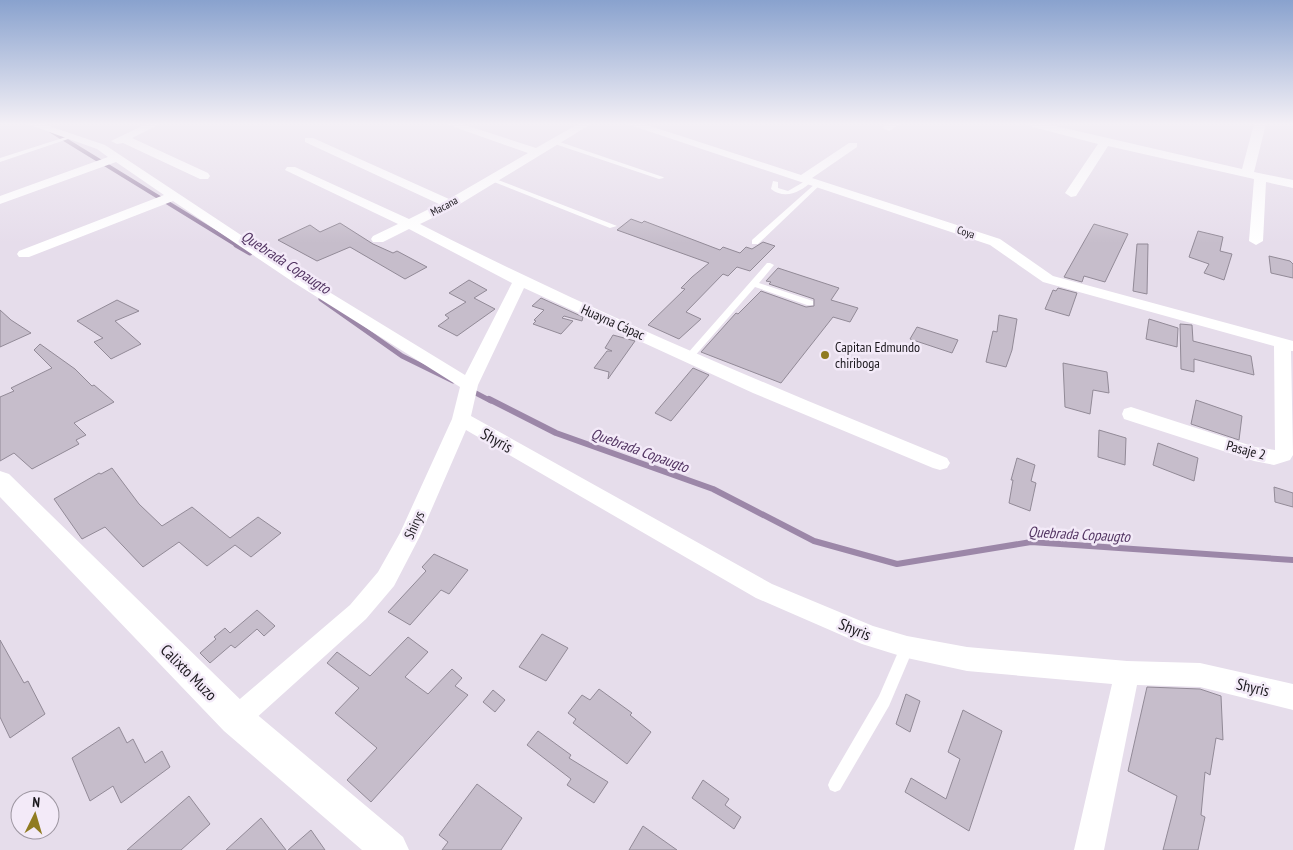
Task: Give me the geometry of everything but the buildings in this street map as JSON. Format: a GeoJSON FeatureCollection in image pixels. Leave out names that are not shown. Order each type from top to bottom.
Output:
{"type":"FeatureCollection","features":[{"type":"Feature","properties":{"kind":"street"},"geometry":{"type":"LineString","coordinates":[[0,200],[101,164]]}},
{"type":"Feature","properties":{"kind":"street"},"geometry":{"type":"LineString","coordinates":[[126,164],[298,278],[469,385]]}},
{"type":"Feature","properties":{"kind":"street"},"geometry":{"type":"LineString","coordinates":[[177,164],[204,176]]}},
{"type":"Feature","properties":{"kind":"street"},"geometry":{"type":"LineString","coordinates":[[361,164],[450,204]]}},
{"type":"Feature","properties":{"kind":"street","name":"Macana"},"geometry":{"type":"LineString","coordinates":[[378,239],[450,204],[517,164]]}},
{"type":"Feature","properties":{"kind":"street","name":"Coya"},"geometry":{"type":"LineString","coordinates":[[754,164],[995,242],[1011,252],[1033,272],[1048,279],[1288,345]]}},
{"type":"Feature","properties":{"kind":"street"},"geometry":{"type":"LineString","coordinates":[[810,182],[832,164]]}},
{"type":"Feature","properties":{"kind":"street"},"geometry":{"type":"LineString","coordinates":[[1070,193],[1090,164]]}},
{"type":"Feature","properties":{"kind":"street"},"geometry":{"type":"LineString","coordinates":[[1201,164],[1293,184]]}},
{"type":"Feature","properties":{"kind":"street"},"geometry":{"type":"LineString","coordinates":[[1247,174],[1250,164]]}},
{"type":"Feature","properties":{"kind":"street","name":"Huayna Cápac"},"geometry":{"type":"LineString","coordinates":[[291,170],[409,224],[520,282],[690,356],[759,389],[940,463]]}},
{"type":"Feature","properties":{"kind":"street"},"geometry":{"type":"LineString","coordinates":[[1256,241],[1260,177]]}},
{"type":"Feature","properties":{"kind":"street"},"geometry":{"type":"LineString","coordinates":[[24,254],[174,196]]}},
{"type":"Feature","properties":{"kind":"street","name":"Shirys"},"geometry":{"type":"LineString","coordinates":[[236,719],[358,612],[386,580],[409,536],[461,419],[469,385],[520,282]]}},
{"type":"Feature","properties":{"kind":"street","name":"Pasaje 2"},"geometry":{"type":"LineString","coordinates":[[1131,414],[1254,454],[1274,458],[1283,455],[1285,449],[1288,345]]}},
{"type":"Feature","properties":{"kind":"street","name":"Shyris"},"geometry":{"type":"LineString","coordinates":[[461,419],[764,591],[871,636],[907,647],[967,659],[1127,673],[1200,675],[1293,697]]}},
{"type":"Feature","properties":{"kind":"street","name":"Calixto Muzo"},"geometry":{"type":"LineString","coordinates":[[0,481],[236,719],[390,850]]}},
{"type":"Feature","properties":{"kind":"street"},"geometry":{"type":"LineString","coordinates":[[1089,850],[1127,673]]}},
{"type":"Feature","properties":{"kind":"lane"},"geometry":{"type":"LineString","coordinates":[[618,164],[661,178]]}},
{"type":"Feature","properties":{"kind":"lane"},"geometry":{"type":"LineString","coordinates":[[491,179],[613,226]]}},
{"type":"Feature","properties":{"kind":"lane"},"geometry":{"type":"LineString","coordinates":[[775,182],[774,189],[788,194],[810,182]]}},
{"type":"Feature","properties":{"kind":"lane"},"geometry":{"type":"LineString","coordinates":[[755,242],[810,182]]}},
{"type":"Feature","properties":{"kind":"lane"},"geometry":{"type":"LineString","coordinates":[[690,356],[770,265]]}},
{"type":"Feature","properties":{"kind":"lane"},"geometry":{"type":"LineString","coordinates":[[754,284],[810,303]]}},
{"type":"Feature","properties":{"kind":"lane"},"geometry":{"type":"LineString","coordinates":[[835,785],[889,692],[907,647]]}},
{"type":"Feature","properties":{"kind":"waterway","name":"Quebrada Copaugto"},"geometry":{"type":"LineString","coordinates":[[104,164],[238,246]]}},
{"type":"Feature","properties":{"kind":"waterway","name":"Quebrada Copaugto"},"geometry":{"type":"LineString","coordinates":[[236,245],[250,253]]}},
{"type":"Feature","properties":{"kind":"waterway","name":"Quebrada Copaugto"},"geometry":{"type":"LineString","coordinates":[[321,299],[402,356],[453,381]]}},
{"type":"Feature","properties":{"kind":"waterway","name":"Quebrada Copaugto"},"geometry":{"type":"LineString","coordinates":[[470,390],[491,401]]}},
{"type":"Feature","properties":{"kind":"waterway","name":"Quebrada Copaugto"},"geometry":{"type":"LineString","coordinates":[[489,399],[556,433],[713,489],[814,541],[897,564],[1031,542],[1293,560]]}},
{"type":"Feature","properties":{"kind":"place","name":"Capitan Edmundo chiriboga"},"geometry":{"type":"Point","coordinates":[825,355]}}]}
